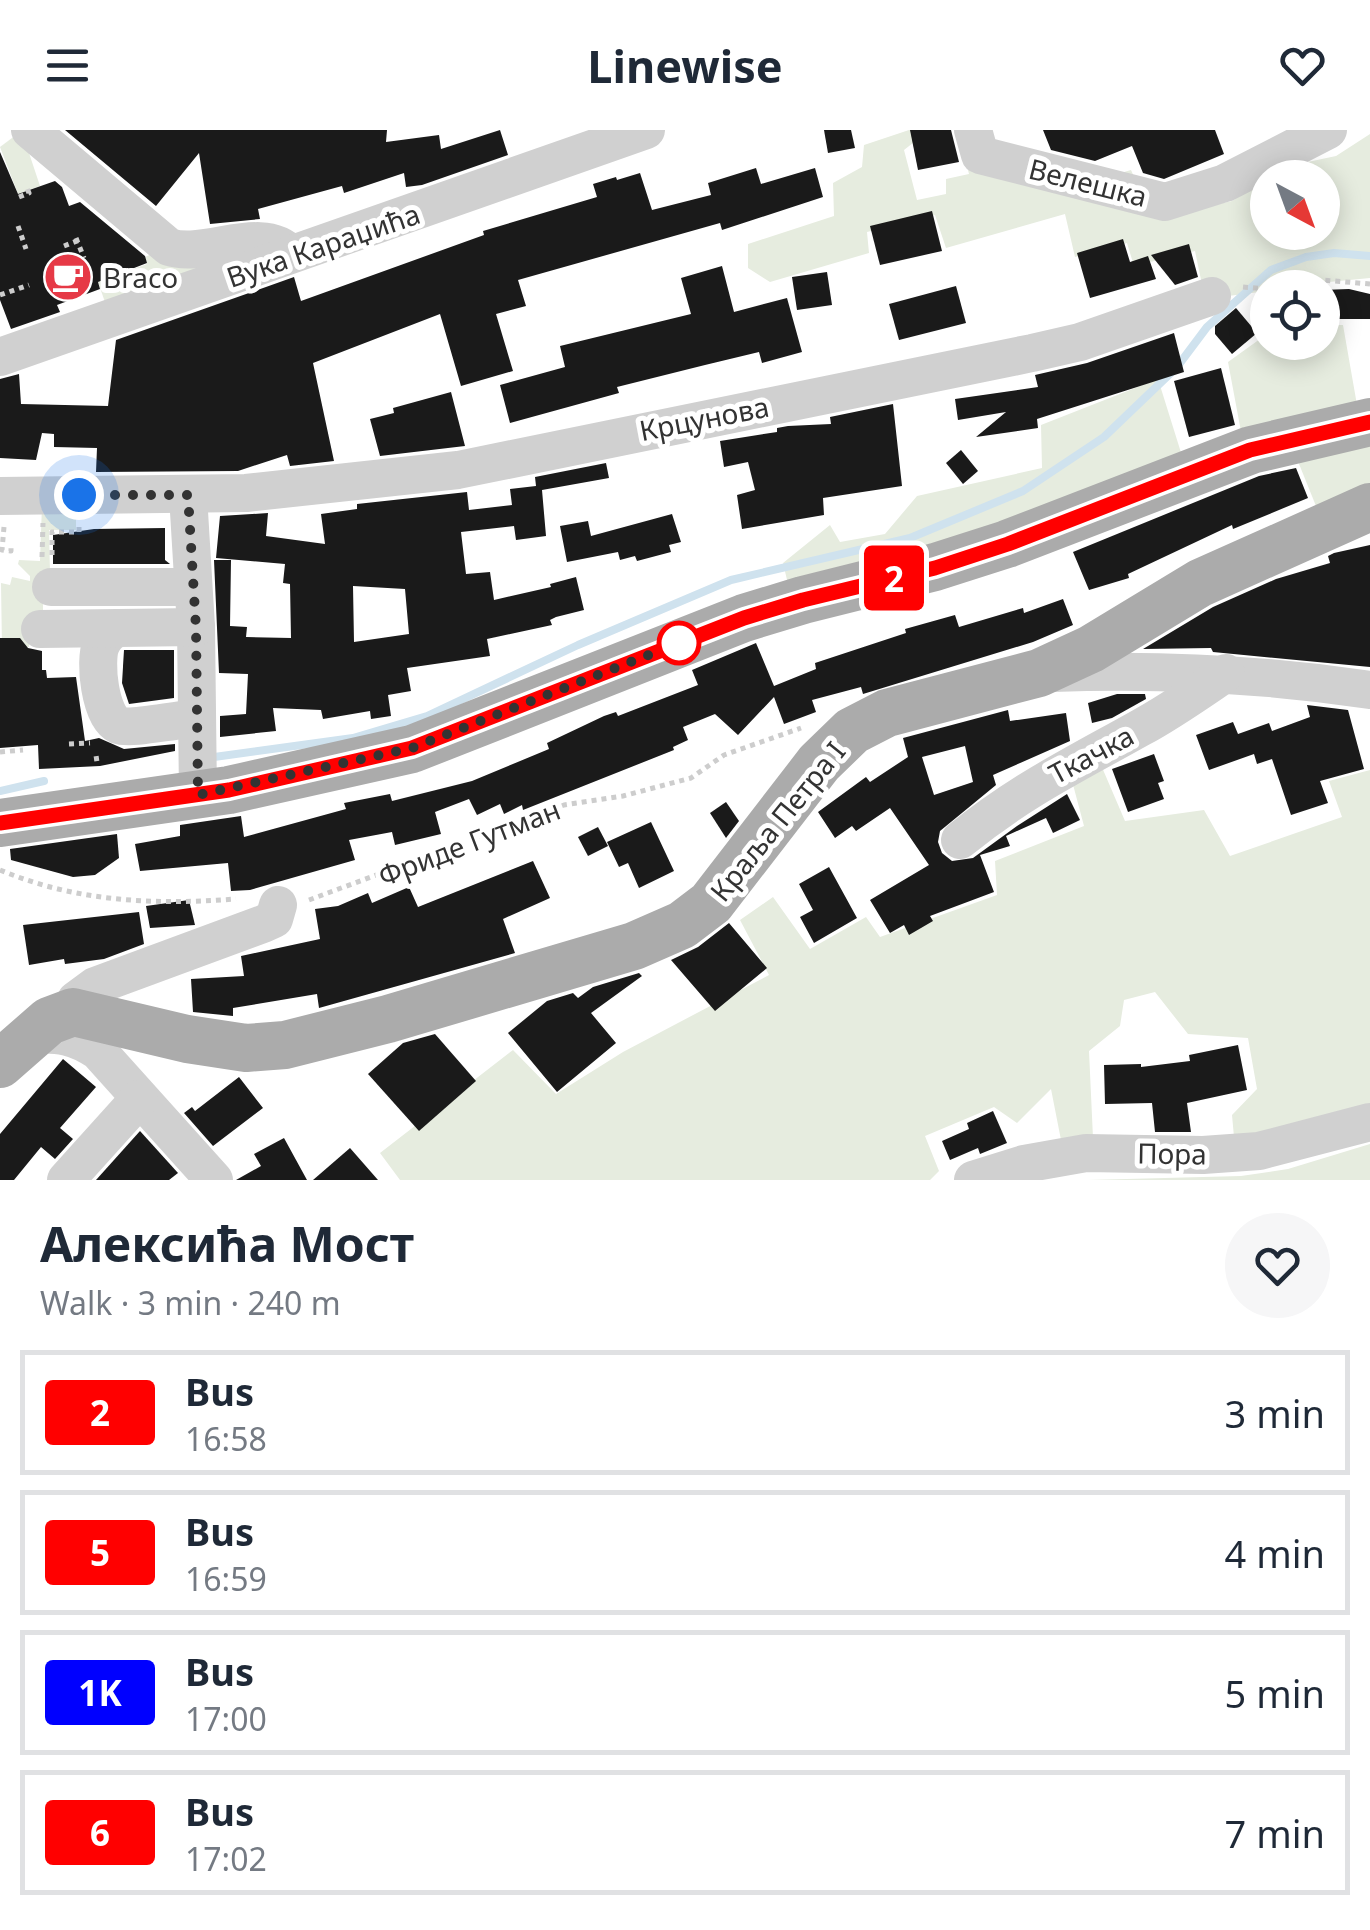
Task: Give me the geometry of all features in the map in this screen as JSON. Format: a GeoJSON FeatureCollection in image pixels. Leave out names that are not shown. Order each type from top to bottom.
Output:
{"type":"FeatureCollection","features":[{"type":"Feature","properties":{"kind":"main road"},"geometry":{"type":"LineString","coordinates":[[0,823],[196,759],[412,748],[744,618],[990,550],[1250,450],[1370,422]]}},
{"type":"Feature","properties":{"kind":"main road","name":"Краља Петра I"},"geometry":{"type":"LineString","coordinates":[[73,1012],[206,1042],[246,1048],[285,1045],[388,1019],[634,946],[682,925],[712,904],[819,763],[852,731],[886,713],[1040,673],[1092,649],[1200,583],[1370,507]]}},
{"type":"Feature","properties":{"kind":"main road"},"geometry":{"type":"LineString","coordinates":[[16,1049],[59,1015],[73,1012]]}},
{"type":"Feature","properties":{"kind":"street"},"geometry":{"type":"LineString","coordinates":[[30,130],[169,247],[191,249],[270,240],[292,256]]}},
{"type":"Feature","properties":{"kind":"street","name":"Вука Караџића"},"geometry":{"type":"LineString","coordinates":[[0,358],[646,130]]}},
{"type":"Feature","properties":{"kind":"street","name":"Велешка"},"geometry":{"type":"LineString","coordinates":[[973,130],[980,155],[1165,202],[1225,184],[1328,130]]}},
{"type":"Feature","properties":{"kind":"street","name":"Крцунова"},"geometry":{"type":"LineString","coordinates":[[2,509],[308,488],[484,466],[1080,342],[1226,291]]}},
{"type":"Feature","properties":{"kind":"street"},"geometry":{"type":"LineString","coordinates":[[117,628],[104,639],[99,659],[104,706],[112,720],[196,759],[196,628],[179,580],[188,495]]}},
{"type":"Feature","properties":{"kind":"street"},"geometry":{"type":"LineString","coordinates":[[52,578],[179,580]]}},
{"type":"Feature","properties":{"kind":"street"},"geometry":{"type":"LineString","coordinates":[[40,629],[196,628]]}},
{"type":"Feature","properties":{"kind":"street"},"geometry":{"type":"LineString","coordinates":[[1040,673],[1134,670],[1226,674],[1370,690]]}},
{"type":"Feature","properties":{"kind":"street","name":"Ткачка"},"geometry":{"type":"LineString","coordinates":[[960,840],[1004,804],[1058,770],[1143,727],[1226,674]]}},
{"type":"Feature","properties":{"kind":"street"},"geometry":{"type":"LineString","coordinates":[[73,1012],[76,1000],[95,986],[263,924],[274,919],[278,906]]}},
{"type":"Feature","properties":{"kind":"street"},"geometry":{"type":"LineString","coordinates":[[16,1049],[59,1033],[98,1051],[214,1180]]}},
{"type":"Feature","properties":{"kind":"street"},"geometry":{"type":"LineString","coordinates":[[66,1180],[139,1099]]}},
{"type":"Feature","properties":{"kind":"street","name":"Пора"},"geometry":{"type":"LineString","coordinates":[[973,1180],[1024,1164],[1086,1153],[1203,1155],[1259,1151],[1370,1122]]}},
{"type":"Feature","properties":{"kind":"path"},"geometry":{"type":"LineString","coordinates":[[19,196],[29,192],[27,188]]}},
{"type":"Feature","properties":{"kind":"path"},"geometry":{"type":"LineString","coordinates":[[18,226],[26,249]]}},
{"type":"Feature","properties":{"kind":"path"},"geometry":{"type":"LineString","coordinates":[[64,246],[78,240],[84,258]]}},
{"type":"Feature","properties":{"kind":"path"},"geometry":{"type":"LineString","coordinates":[[1340,282],[1370,284]]}},
{"type":"Feature","properties":{"kind":"path"},"geometry":{"type":"LineString","coordinates":[[0,295],[29,285]]}},
{"type":"Feature","properties":{"kind":"path"},"geometry":{"type":"LineString","coordinates":[[1226,291],[1250,290]]}},
{"type":"Feature","properties":{"kind":"path"},"geometry":{"type":"LineString","coordinates":[[2,509],[2,550],[11,550],[11,545]]}},
{"type":"Feature","properties":{"kind":"path"},"geometry":{"type":"LineString","coordinates":[[52,578],[52,532],[79,532],[79,517]]}},
{"type":"Feature","properties":{"kind":"path","name":"Фриде Гутман"},"geometry":{"type":"LineString","coordinates":[[0,870],[33,884],[98,899],[148,903],[268,898],[278,906],[322,898],[564,805],[623,796],[691,778],[724,755],[771,742]]}},
{"type":"Feature","properties":{"kind":"path"},"geometry":{"type":"LineString","coordinates":[[68,744],[92,743]]}},
{"type":"Feature","properties":{"kind":"path"},"geometry":{"type":"LineString","coordinates":[[0,752],[23,750]]}},
{"type":"Feature","properties":{"kind":"shaded area"},"geometry":{"type":"Polygon","coordinates":[[[917,130],[918,139],[904,150],[917,200],[946,194],[946,179],[969,174],[958,130],[1086,183],[1131,170],[1153,218],[1232,201],[1250,189],[1250,250],[1340,250],[1340,160],[1317,160],[1336,156],[1370,134],[1370,278],[1340,281],[1340,270],[1250,270],[1250,293],[1205,299],[1195,251],[1134,266],[1127,243],[1075,257],[1065,214],[946,248],[935,215],[867,232],[869,253],[770,282],[748,268],[748,244],[834,216],[833,183],[862,167],[864,145],[917,130]]]}},
{"type":"Feature","properties":{"kind":"shaded area"},"geometry":{"type":"Polygon","coordinates":[[[16,135],[26,144],[40,186],[18,194],[0,147],[16,135]]]}},
{"type":"Feature","properties":{"kind":"shaded area"},"geometry":{"type":"Polygon","coordinates":[[[255,250],[106,305],[98,282],[147,264],[145,257],[156,252],[255,250]]]}},
{"type":"Feature","properties":{"kind":"shaded area"},"geometry":{"type":"Polygon","coordinates":[[[1343,325],[1357,405],[1242,437],[1228,362],[1250,346],[1250,360],[1340,360],[1343,325]]]}},
{"type":"Feature","properties":{"kind":"shaded area"},"geometry":{"type":"Polygon","coordinates":[[[1158,379],[1183,459],[1054,509],[788,584],[783,563],[830,525],[840,542],[885,534],[917,496],[1042,468],[1041,425],[1158,379]]]}},
{"type":"Feature","properties":{"kind":"shaded area"},"geometry":{"type":"Polygon","coordinates":[[[1370,432],[1370,491],[1318,511],[1293,449],[1370,432]]]}},
{"type":"Feature","properties":{"kind":"shaded area"},"geometry":{"type":"Polygon","coordinates":[[[76,504],[76,530],[49,530],[50,573],[43,574],[43,620],[29,636],[29,647],[2,649],[1,583],[10,585],[12,577],[30,581],[18,564],[19,560],[40,561],[42,505],[76,504]]]}},
{"type":"Feature","properties":{"kind":"shaded area"},"geometry":{"type":"Polygon","coordinates":[[[1101,765],[1125,821],[1204,810],[1230,856],[1342,817],[1329,781],[1370,770],[1370,1106],[1313,1124],[1234,1137],[1232,1115],[1257,1089],[1248,1038],[1188,1034],[1155,992],[1124,1000],[1120,1026],[1089,1051],[1093,1138],[1061,1140],[1051,1089],[1017,1123],[994,1107],[925,1136],[939,1171],[930,1180],[400,1180],[380,1153],[513,1050],[556,1094],[623,1052],[769,975],[740,920],[773,897],[810,949],[866,917],[880,937],[997,895],[995,861],[1084,826],[1071,777],[1101,765]]]}},
{"type":"Feature","properties":{"kind":"shaded area"},"geometry":{"type":"Polygon","coordinates":[[[1370,1144],[1370,1180],[1088,1180],[1241,1176],[1288,1169],[1370,1144]]]}},
{"type":"Feature","properties":{"kind":"building"},"geometry":{"type":"Polygon","coordinates":[[[65,130],[387,130],[386,142],[439,135],[441,149],[500,130],[508,155],[422,185],[406,187],[404,173],[344,193],[342,186],[258,209],[260,219],[210,224],[199,153],[156,206],[65,130]]]}},
{"type":"Feature","properties":{"kind":"building"},"geometry":{"type":"Polygon","coordinates":[[[824,130],[851,130],[855,148],[828,153],[824,130]]]}},
{"type":"Feature","properties":{"kind":"building"},"geometry":{"type":"Polygon","coordinates":[[[910,130],[951,130],[959,162],[918,170],[910,130]]]}},
{"type":"Feature","properties":{"kind":"building"},"geometry":{"type":"Polygon","coordinates":[[[1043,130],[1215,130],[1224,154],[1164,179],[1143,173],[1132,146],[1095,161],[1051,150],[1043,130]]]}},
{"type":"Feature","properties":{"kind":"building"},"geometry":{"type":"Polygon","coordinates":[[[0,152],[18,194],[55,181],[62,187],[69,206],[80,202],[145,256],[147,263],[98,282],[100,289],[57,305],[60,312],[11,329],[0,300],[0,152]]]}},
{"type":"Feature","properties":{"kind":"building"},"geometry":{"type":"Polygon","coordinates":[[[756,168],[761,184],[815,168],[823,197],[722,230],[720,223],[518,280],[526,306],[496,314],[513,371],[461,386],[440,314],[313,363],[334,461],[290,466],[287,455],[238,471],[96,472],[97,448],[54,447],[54,434],[42,433],[36,460],[0,458],[0,379],[19,374],[21,404],[108,406],[116,340],[294,277],[301,301],[484,235],[483,231],[597,197],[593,184],[616,177],[617,180],[640,173],[652,210],[711,195],[708,183],[756,168]]]}},
{"type":"Feature","properties":{"kind":"building"},"geometry":{"type":"Polygon","coordinates":[[[932,211],[942,251],[880,265],[870,226],[932,211]]]}},
{"type":"Feature","properties":{"kind":"building"},"geometry":{"type":"Polygon","coordinates":[[[1123,239],[1130,262],[1148,256],[1156,279],[1090,298],[1077,253],[1123,239]]]}},
{"type":"Feature","properties":{"kind":"building"},"geometry":{"type":"Polygon","coordinates":[[[1189,244],[1198,277],[1175,285],[1151,255],[1189,244]]]}},
{"type":"Feature","properties":{"kind":"building"},"geometry":{"type":"Polygon","coordinates":[[[722,266],[734,312],[787,298],[802,352],[762,363],[759,352],[705,365],[617,387],[619,393],[510,423],[500,385],[565,367],[560,346],[691,314],[681,278],[722,266]]]}},
{"type":"Feature","properties":{"kind":"building"},"geometry":{"type":"Polygon","coordinates":[[[827,272],[832,305],[797,310],[792,277],[827,272]]]}},
{"type":"Feature","properties":{"kind":"building"},"geometry":{"type":"Polygon","coordinates":[[[956,286],[966,323],[899,340],[889,304],[956,286]]]}},
{"type":"Feature","properties":{"kind":"building"},"geometry":{"type":"Polygon","coordinates":[[[1340,289],[1370,294],[1370,319],[1340,319],[1340,289]]]}},
{"type":"Feature","properties":{"kind":"building"},"geometry":{"type":"Polygon","coordinates":[[[1236,308],[1250,325],[1250,339],[1232,354],[1215,334],[1215,326],[1236,308]]]}},
{"type":"Feature","properties":{"kind":"building"},"geometry":{"type":"Polygon","coordinates":[[[1174,333],[1184,372],[1037,419],[1038,428],[976,437],[1006,412],[958,420],[955,399],[1038,387],[1035,375],[1087,363],[1174,333]]]}},
{"type":"Feature","properties":{"kind":"building"},"geometry":{"type":"Polygon","coordinates":[[[1221,368],[1235,425],[1189,437],[1174,381],[1221,368]]]}},
{"type":"Feature","properties":{"kind":"building"},"geometry":{"type":"Polygon","coordinates":[[[451,392],[465,446],[380,456],[370,419],[394,413],[393,408],[451,392]]]}},
{"type":"Feature","properties":{"kind":"building"},"geometry":{"type":"Polygon","coordinates":[[[893,404],[902,486],[823,498],[824,515],[742,529],[737,495],[755,490],[748,462],[724,467],[720,441],[777,432],[777,428],[788,426],[831,424],[830,417],[893,404]]]}},
{"type":"Feature","properties":{"kind":"building"},"geometry":{"type":"Polygon","coordinates":[[[961,450],[978,471],[963,484],[946,463],[961,450]]]}},
{"type":"Feature","properties":{"kind":"building"},"geometry":{"type":"Polygon","coordinates":[[[606,463],[609,478],[542,490],[546,536],[516,540],[514,526],[461,532],[466,574],[490,572],[494,600],[576,577],[584,610],[556,617],[550,620],[552,625],[487,639],[490,656],[407,668],[411,691],[388,695],[391,716],[371,719],[370,711],[323,719],[321,710],[273,708],[276,731],[220,737],[220,716],[246,714],[248,674],[219,673],[214,560],[231,560],[230,626],[247,627],[246,637],[291,638],[290,584],[283,583],[285,564],[216,558],[220,516],[268,513],[266,536],[325,544],[321,514],[357,509],[357,504],[467,492],[469,510],[512,505],[510,489],[536,486],[535,477],[606,463]],[[353,586],[354,642],[409,634],[405,589],[353,586]]]}},
{"type":"Feature","properties":{"kind":"building"},"geometry":{"type":"Polygon","coordinates":[[[1296,468],[1308,498],[1233,529],[1232,525],[1128,574],[1129,578],[1089,590],[1073,552],[1259,476],[1296,468]]]}},
{"type":"Feature","properties":{"kind":"building"},"geometry":{"type":"Polygon","coordinates":[[[672,514],[681,542],[669,545],[671,552],[637,561],[635,556],[620,560],[618,552],[567,562],[560,526],[588,521],[591,536],[672,514]]]}},
{"type":"Feature","properties":{"kind":"building"},"geometry":{"type":"Polygon","coordinates":[[[165,528],[165,560],[170,564],[53,564],[53,535],[94,529],[165,528]]]}},
{"type":"Feature","properties":{"kind":"building"},"geometry":{"type":"Polygon","coordinates":[[[1370,545],[1370,667],[1213,652],[1211,648],[1143,649],[1213,607],[1276,579],[1330,563],[1328,556],[1334,553],[1370,545]]]}},
{"type":"Feature","properties":{"kind":"building"},"geometry":{"type":"Polygon","coordinates":[[[1063,599],[1073,625],[1033,642],[863,694],[861,687],[812,700],[816,712],[784,724],[774,697],[738,735],[715,714],[683,727],[688,740],[673,747],[674,750],[523,810],[522,805],[504,814],[500,804],[477,815],[469,799],[435,812],[441,834],[395,845],[392,832],[349,840],[355,860],[250,890],[231,891],[228,863],[140,871],[135,844],[180,836],[180,825],[241,816],[244,837],[346,809],[344,803],[390,794],[392,801],[472,781],[549,749],[547,743],[604,716],[616,712],[618,716],[698,685],[692,670],[756,643],[774,686],[816,669],[815,663],[906,633],[905,629],[955,615],[959,627],[1023,608],[1024,613],[1063,599]]]}},
{"type":"Feature","properties":{"kind":"building"},"geometry":{"type":"Polygon","coordinates":[[[0,638],[20,638],[28,648],[42,651],[42,670],[46,670],[47,678],[76,677],[85,741],[99,738],[124,749],[175,744],[175,751],[100,766],[39,769],[38,745],[0,748],[0,638]]]}},
{"type":"Feature","properties":{"kind":"building"},"geometry":{"type":"Polygon","coordinates":[[[124,650],[174,650],[174,698],[129,704],[122,683],[124,650]]]}},
{"type":"Feature","properties":{"kind":"building"},"geometry":{"type":"Polygon","coordinates":[[[1117,694],[1145,694],[1146,699],[1112,718],[1092,723],[1088,703],[1117,694]]]}},
{"type":"Feature","properties":{"kind":"building"},"geometry":{"type":"Polygon","coordinates":[[[1307,705],[1348,710],[1364,769],[1320,781],[1328,803],[1291,815],[1272,759],[1257,764],[1254,754],[1209,770],[1196,735],[1233,722],[1238,734],[1269,723],[1272,731],[1310,717],[1307,705]]]}},
{"type":"Feature","properties":{"kind":"building"},"geometry":{"type":"Polygon","coordinates":[[[1008,710],[1010,721],[1066,713],[1070,741],[993,775],[996,785],[940,831],[938,842],[942,853],[952,861],[973,858],[1067,794],[1080,820],[1053,833],[1046,818],[1006,836],[1010,846],[980,855],[994,892],[930,916],[933,921],[909,935],[904,925],[890,933],[870,900],[929,865],[890,808],[856,831],[852,826],[835,838],[818,812],[866,777],[870,782],[908,757],[903,738],[1008,710]],[[965,746],[922,757],[934,795],[973,782],[965,746]]]}},
{"type":"Feature","properties":{"kind":"building"},"geometry":{"type":"Polygon","coordinates":[[[1154,754],[1164,781],[1158,783],[1164,799],[1128,812],[1112,769],[1154,754]]]}},
{"type":"Feature","properties":{"kind":"building"},"geometry":{"type":"Polygon","coordinates":[[[726,802],[739,821],[726,838],[710,813],[726,802]]]}},
{"type":"Feature","properties":{"kind":"building"},"geometry":{"type":"Polygon","coordinates":[[[651,822],[674,871],[639,888],[628,863],[619,867],[607,842],[651,822]]]}},
{"type":"Feature","properties":{"kind":"building"},"geometry":{"type":"Polygon","coordinates":[[[598,827],[608,846],[588,856],[578,837],[598,827]]]}},
{"type":"Feature","properties":{"kind":"building"},"geometry":{"type":"Polygon","coordinates":[[[117,834],[119,858],[95,875],[73,877],[11,860],[10,849],[117,834]]]}},
{"type":"Feature","properties":{"kind":"building"},"geometry":{"type":"Polygon","coordinates":[[[533,861],[550,898],[503,919],[515,953],[319,1008],[317,994],[233,1008],[233,1016],[193,1012],[191,979],[244,976],[241,956],[320,939],[315,909],[338,906],[368,893],[372,903],[409,887],[418,907],[533,861]]]}},
{"type":"Feature","properties":{"kind":"building"},"geometry":{"type":"Polygon","coordinates":[[[829,867],[857,918],[814,943],[800,917],[813,910],[799,884],[829,867]]]}},
{"type":"Feature","properties":{"kind":"building"},"geometry":{"type":"Polygon","coordinates":[[[189,900],[195,925],[150,928],[146,906],[189,900]]]}},
{"type":"Feature","properties":{"kind":"building"},"geometry":{"type":"Polygon","coordinates":[[[139,912],[144,944],[104,959],[65,964],[64,959],[29,965],[23,925],[139,912]]]}},
{"type":"Feature","properties":{"kind":"building"},"geometry":{"type":"Polygon","coordinates":[[[729,923],[767,968],[715,1011],[671,960],[698,947],[729,923]]]}},
{"type":"Feature","properties":{"kind":"building"},"geometry":{"type":"Polygon","coordinates":[[[639,973],[642,976],[591,1013],[616,1043],[557,1092],[508,1033],[547,1001],[573,993],[578,998],[593,987],[639,973]]]}},
{"type":"Feature","properties":{"kind":"building"},"geometry":{"type":"Polygon","coordinates":[[[435,1034],[476,1081],[419,1131],[368,1074],[403,1043],[435,1034]]]}},
{"type":"Feature","properties":{"kind":"building"},"geometry":{"type":"Polygon","coordinates":[[[1238,1045],[1247,1090],[1187,1103],[1191,1132],[1155,1132],[1152,1103],[1105,1104],[1104,1065],[1141,1067],[1190,1061],[1189,1055],[1238,1045]]]}},
{"type":"Feature","properties":{"kind":"building"},"geometry":{"type":"Polygon","coordinates":[[[63,1059],[96,1087],[60,1128],[73,1139],[55,1159],[41,1147],[14,1180],[0,1180],[0,1134],[63,1059]]]}},
{"type":"Feature","properties":{"kind":"building"},"geometry":{"type":"Polygon","coordinates":[[[239,1077],[263,1108],[213,1146],[184,1113],[192,1107],[195,1111],[239,1077]]]}},
{"type":"Feature","properties":{"kind":"building"},"geometry":{"type":"Polygon","coordinates":[[[993,1111],[1007,1143],[980,1154],[978,1148],[950,1160],[942,1141],[969,1129],[967,1123],[993,1111]]]}},
{"type":"Feature","properties":{"kind":"building"},"geometry":{"type":"Polygon","coordinates":[[[140,1131],[178,1173],[169,1180],[96,1180],[140,1131]]]}},
{"type":"Feature","properties":{"kind":"building"},"geometry":{"type":"Polygon","coordinates":[[[284,1138],[307,1180],[236,1180],[261,1166],[254,1154],[284,1138]]]}},
{"type":"Feature","properties":{"kind":"building"},"geometry":{"type":"Polygon","coordinates":[[[350,1148],[378,1180],[313,1180],[350,1148]]]}},
{"type":"Feature","properties":{"kind":"waterway"},"geometry":{"type":"LineString","coordinates":[[207,758],[353,738],[427,716],[578,645],[731,580],[910,538],[1023,491],[1104,437],[1177,367],[1207,327],[1271,270],[1306,257],[1334,253],[1370,256]]}},
{"type":"Feature","properties":{"kind":"waterway"},"geometry":{"type":"LineString","coordinates":[[0,791],[44,781]]}},
{"type":"Feature","properties":{"kind":"bus line","name":"2"},"geometry":{"type":"LineString","coordinates":[[0,823],[229,790],[380,758],[451,734],[744,618],[935,568],[1008,544],[1250,450],[1370,422]]}},
{"type":"Feature","properties":{"kind":"place","name":"Braco"},"geometry":{"type":"Point","coordinates":[68,277]}},
{"type":"Feature","properties":{"kind":"route"},"geometry":{"type":"LineString","coordinates":[[79,495],[188,495],[196,628],[198,795],[412,748],[679,643]]}}]}
